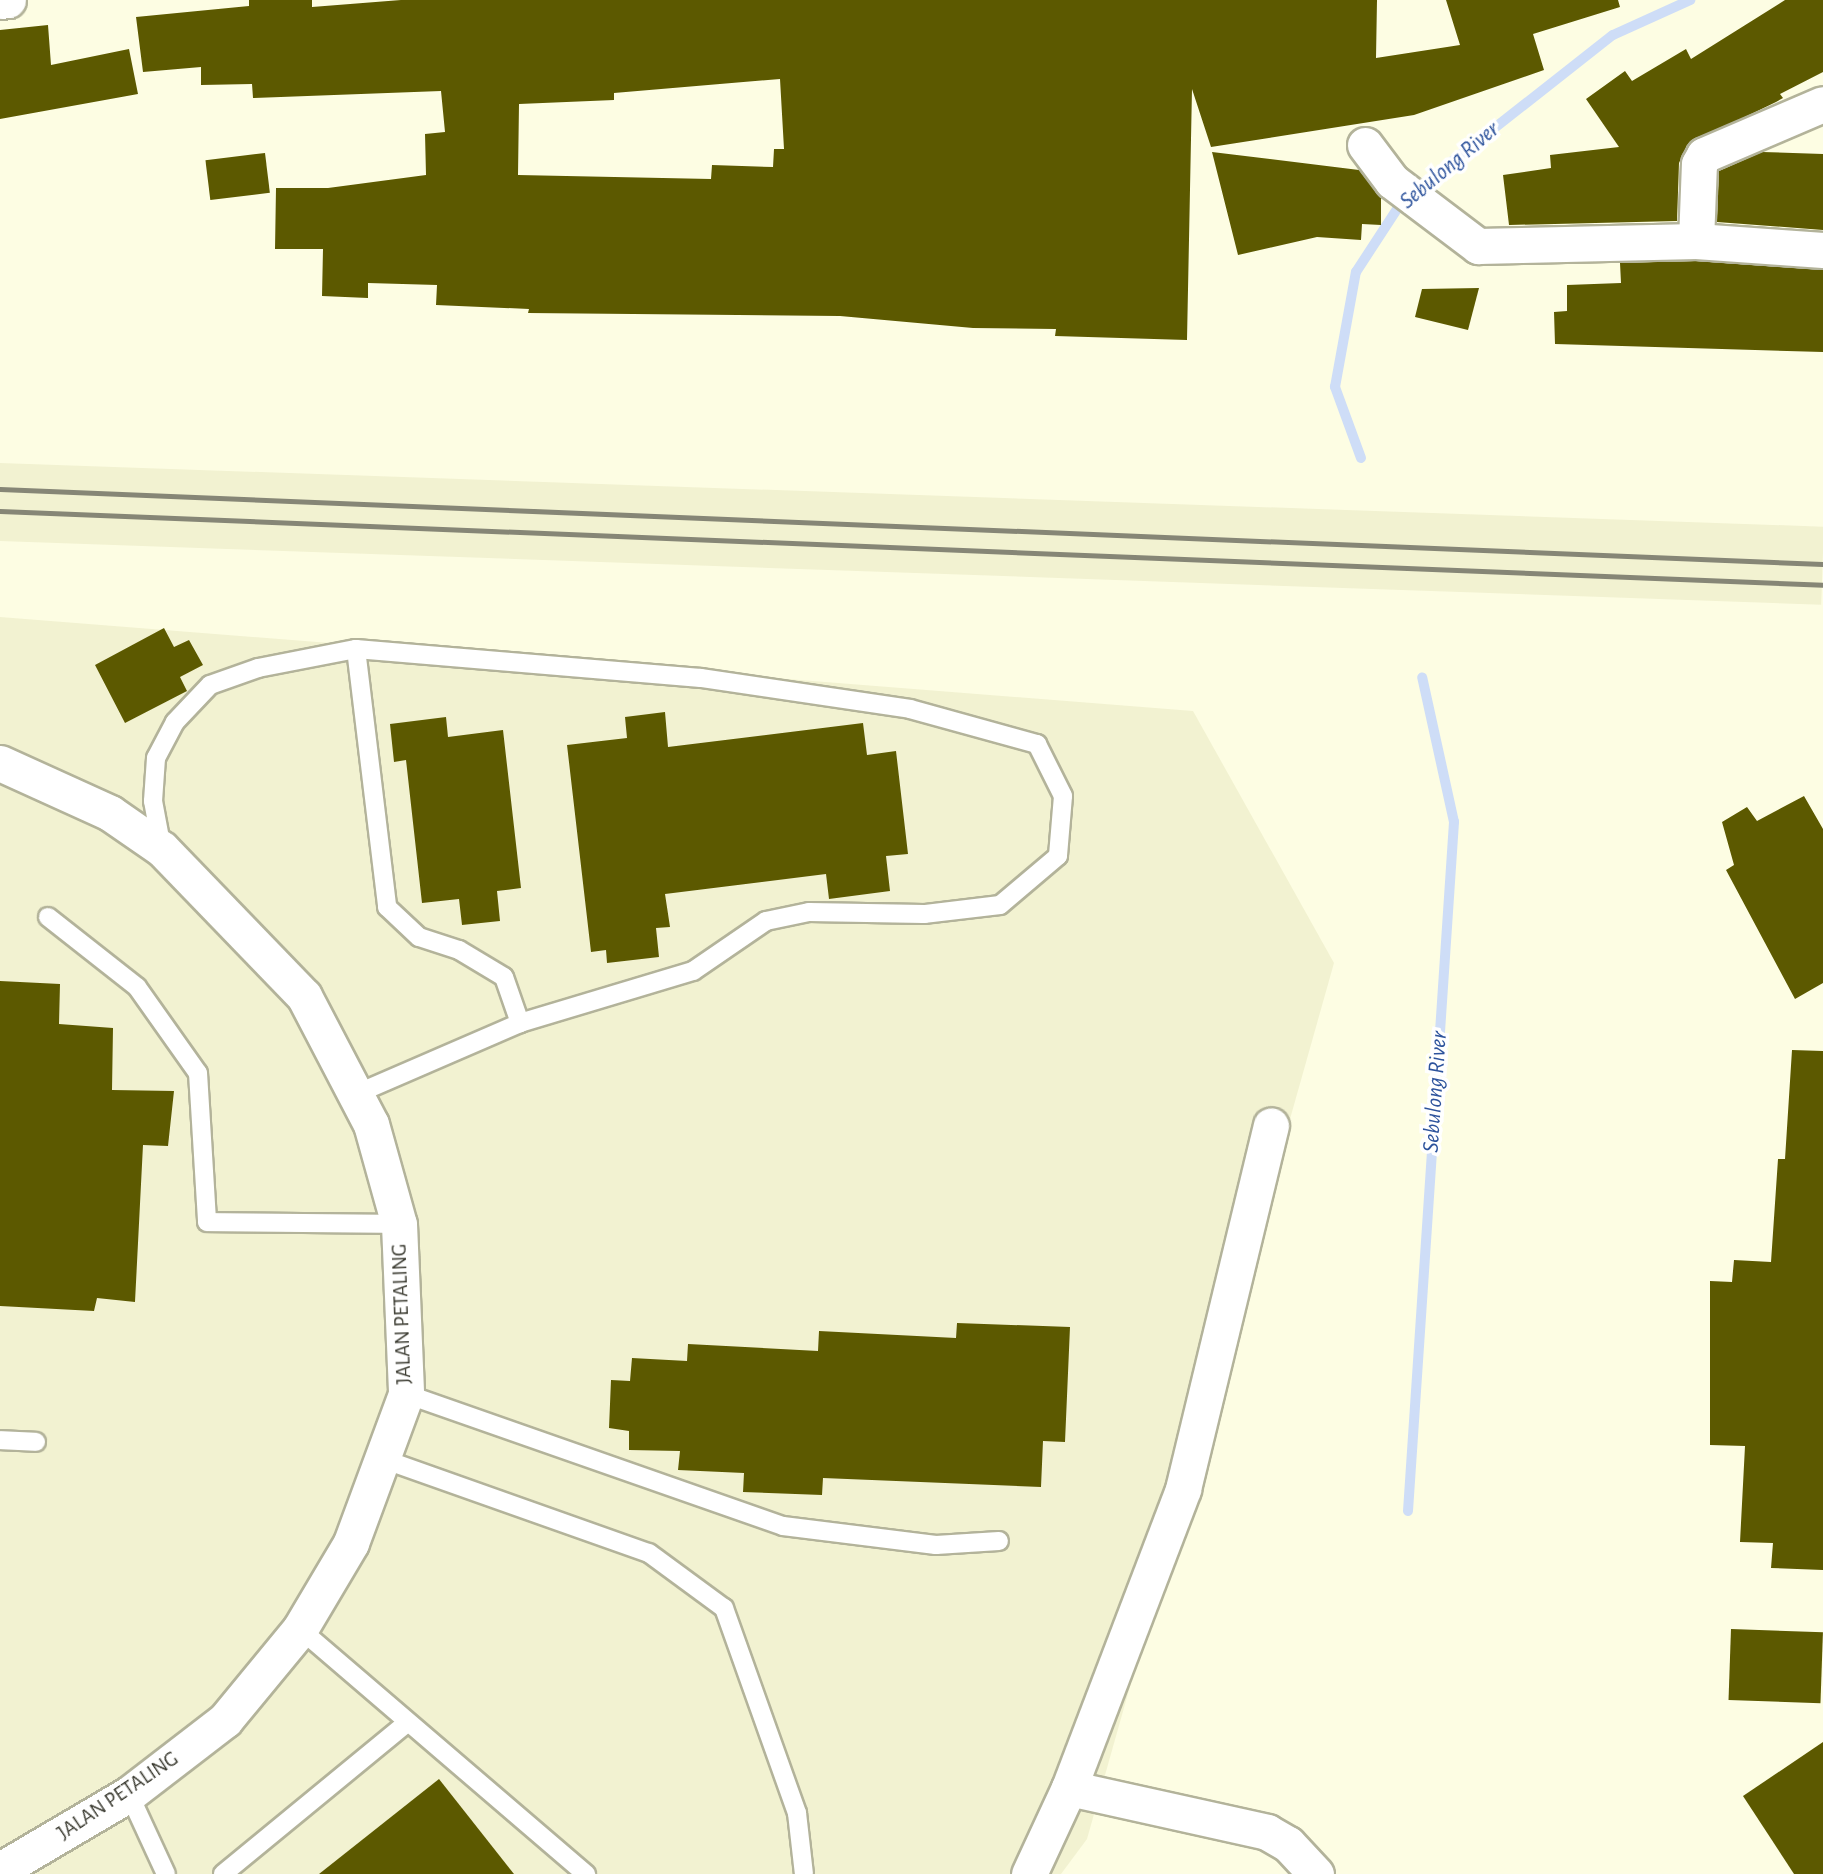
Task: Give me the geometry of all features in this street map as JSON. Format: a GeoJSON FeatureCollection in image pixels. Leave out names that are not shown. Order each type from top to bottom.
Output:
{"type":"FeatureCollection","features":[{"type":"Feature","properties":{"kind":"street"},"geometry":{"type":"LineString","coordinates":[[0,1],[8,0]]}},
{"type":"Feature","properties":{"kind":"street"},"geometry":{"type":"LineString","coordinates":[[1696,241],[1699,164],[1704,155],[1823,104]]}},
{"type":"Feature","properties":{"kind":"street"},"geometry":{"type":"LineString","coordinates":[[1365,145],[1402,189],[1479,246],[1696,241],[1823,250]]}},
{"type":"Feature","properties":{"kind":"street","name":"JALAN PETALING"},"geometry":{"type":"LineString","coordinates":[[0,763],[110,813],[162,849],[304,996],[371,1124],[399,1224],[406,1394],[351,1543],[300,1629],[225,1720],[129,1794],[0,1870]]}},
{"type":"Feature","properties":{"kind":"street"},"geometry":{"type":"LineString","coordinates":[[1029,1874],[1069,1788],[1182,1489],[1271,1125]]}},
{"type":"Feature","properties":{"kind":"street"},"geometry":{"type":"LineString","coordinates":[[1069,1788],[1267,1832],[1289,1844],[1316,1874]]}},
{"type":"Feature","properties":{"kind":"lane"},"geometry":{"type":"LineString","coordinates":[[356,649],[387,907],[419,937],[459,950],[504,976],[520,1023]]}},
{"type":"Feature","properties":{"kind":"lane"},"geometry":{"type":"LineString","coordinates":[[162,849],[153,801],[156,758],[175,722],[210,685],[258,668],[356,649],[701,678],[911,709],[1037,744],[1063,796],[1058,856],[1000,905],[924,914],[809,912],[766,921],[693,971],[520,1023],[356,1094]]}},
{"type":"Feature","properties":{"kind":"lane"},"geometry":{"type":"LineString","coordinates":[[47,917],[137,987],[198,1073],[207,1222],[399,1224]]}},
{"type":"Feature","properties":{"kind":"lane"},"geometry":{"type":"LineString","coordinates":[[406,1394],[783,1526],[936,1545],[999,1541]]}},
{"type":"Feature","properties":{"kind":"lane"},"geometry":{"type":"LineString","coordinates":[[0,1440],[36,1442]]}},
{"type":"Feature","properties":{"kind":"lane"},"geometry":{"type":"LineString","coordinates":[[383,1459],[649,1553],[724,1608],[797,1813],[804,1874]]}},
{"type":"Feature","properties":{"kind":"lane"},"geometry":{"type":"LineString","coordinates":[[300,1629],[586,1874]]}},
{"type":"Feature","properties":{"kind":"lane"},"geometry":{"type":"LineString","coordinates":[[223,1874],[408,1722]]}},
{"type":"Feature","properties":{"kind":"lane"},"geometry":{"type":"LineString","coordinates":[[129,1794],[166,1874]]}},
{"type":"Feature","properties":{"kind":"shaded area"},"geometry":{"type":"Polygon","coordinates":[[[0,463],[1823,527],[1821,605],[0,541],[0,463]]]}},
{"type":"Feature","properties":{"kind":"shaded area"},"geometry":{"type":"Polygon","coordinates":[[[0,617],[1193,711],[1334,963],[1087,1839],[1061,1874],[0,1874],[0,617]]]}},
{"type":"Feature","properties":{"kind":"building"},"geometry":{"type":"Polygon","coordinates":[[[249,0],[312,0],[312,7],[401,0],[1377,0],[1376,58],[1460,45],[1446,0],[1618,0],[1620,7],[1533,34],[1544,70],[1414,115],[1211,147],[1192,89],[1187,340],[1055,336],[1056,329],[973,328],[840,316],[528,313],[529,309],[436,305],[437,285],[368,283],[368,298],[322,296],[323,249],[275,249],[276,188],[328,188],[426,175],[425,134],[445,132],[441,91],[253,98],[252,84],[201,85],[201,67],[143,72],[136,17],[249,6],[249,0]],[[780,79],[614,93],[614,100],[519,104],[518,175],[711,179],[712,165],[773,167],[774,149],[784,149],[780,79]]]}},
{"type":"Feature","properties":{"kind":"building"},"geometry":{"type":"Polygon","coordinates":[[[1785,0],[1823,0],[1823,72],[1780,94],[1783,98],[1776,102],[1687,145],[1679,163],[1677,221],[1509,225],[1503,175],[1551,168],[1550,155],[1619,147],[1586,99],[1625,71],[1632,81],[1686,49],[1691,59],[1785,0]]]}},
{"type":"Feature","properties":{"kind":"building"},"geometry":{"type":"Polygon","coordinates":[[[48,25],[51,65],[129,49],[138,94],[0,119],[0,30],[48,25]]]}},
{"type":"Feature","properties":{"kind":"building"},"geometry":{"type":"Polygon","coordinates":[[[1212,152],[1359,170],[1381,198],[1381,225],[1362,224],[1361,240],[1317,237],[1238,255],[1212,152]]]}},
{"type":"Feature","properties":{"kind":"building"},"geometry":{"type":"Polygon","coordinates":[[[1762,152],[1823,154],[1823,230],[1717,222],[1719,171],[1762,152]]]}},
{"type":"Feature","properties":{"kind":"building"},"geometry":{"type":"Polygon","coordinates":[[[265,153],[270,193],[210,200],[205,160],[265,153]]]}},
{"type":"Feature","properties":{"kind":"building"},"geometry":{"type":"Polygon","coordinates":[[[1696,261],[1823,270],[1823,352],[1555,344],[1554,312],[1567,311],[1567,285],[1621,283],[1620,263],[1696,261]]]}},
{"type":"Feature","properties":{"kind":"building"},"geometry":{"type":"Polygon","coordinates":[[[1479,288],[1468,330],[1415,317],[1422,289],[1479,288]]]}},
{"type":"Feature","properties":{"kind":"building"},"geometry":{"type":"Polygon","coordinates":[[[164,628],[174,647],[189,640],[203,665],[180,677],[187,691],[125,723],[95,665],[164,628]]]}},
{"type":"Feature","properties":{"kind":"building"},"geometry":{"type":"Polygon","coordinates":[[[665,712],[668,747],[863,723],[867,755],[896,751],[908,854],[886,856],[890,891],[829,899],[826,874],[665,894],[670,927],[656,928],[659,957],[607,963],[606,950],[591,952],[567,745],[627,738],[625,717],[665,712]]]}},
{"type":"Feature","properties":{"kind":"building"},"geometry":{"type":"Polygon","coordinates":[[[446,717],[448,737],[503,730],[521,888],[497,891],[500,921],[462,925],[459,899],[422,903],[406,760],[394,762],[390,724],[446,717]]]}},
{"type":"Feature","properties":{"kind":"building"},"geometry":{"type":"Polygon","coordinates":[[[1804,796],[1823,829],[1823,983],[1795,999],[1726,870],[1734,865],[1722,822],[1747,807],[1757,821],[1804,796]]]}},
{"type":"Feature","properties":{"kind":"building"},"geometry":{"type":"Polygon","coordinates":[[[0,981],[60,984],[59,1024],[113,1028],[112,1090],[174,1091],[168,1146],[143,1145],[135,1302],[97,1298],[94,1311],[0,1306],[0,981]]]}},
{"type":"Feature","properties":{"kind":"building"},"geometry":{"type":"Polygon","coordinates":[[[1792,1050],[1823,1051],[1823,1570],[1771,1568],[1773,1543],[1740,1542],[1745,1446],[1710,1445],[1710,1281],[1732,1282],[1734,1260],[1771,1262],[1778,1159],[1785,1159],[1792,1050]]]}},
{"type":"Feature","properties":{"kind":"building"},"geometry":{"type":"Polygon","coordinates":[[[957,1323],[1070,1327],[1065,1442],[1043,1441],[1041,1487],[823,1478],[822,1495],[743,1492],[744,1473],[678,1470],[680,1451],[629,1450],[629,1431],[609,1428],[611,1380],[630,1381],[632,1358],[687,1361],[688,1344],[818,1351],[819,1331],[956,1338],[957,1323]]]}},
{"type":"Feature","properties":{"kind":"building"},"geometry":{"type":"Polygon","coordinates":[[[1731,1629],[1823,1632],[1820,1703],[1729,1700],[1731,1629]]]}},
{"type":"Feature","properties":{"kind":"building"},"geometry":{"type":"Polygon","coordinates":[[[1823,1742],[1823,1874],[1794,1874],[1743,1796],[1823,1742]]]}},
{"type":"Feature","properties":{"kind":"building"},"geometry":{"type":"Polygon","coordinates":[[[439,1779],[514,1874],[319,1874],[439,1779]]]}},
{"type":"Feature","properties":{"kind":"waterway","name":"Sebulong River"},"geometry":{"type":"LineString","coordinates":[[1361,458],[1335,387],[1356,272],[1403,200],[1613,35],[1690,0]]}},
{"type":"Feature","properties":{"kind":"waterway","name":"Sebulong River"},"geometry":{"type":"LineString","coordinates":[[1408,1511],[1454,822],[1422,677]]}},
{"type":"Feature","properties":{"kind":"railway"},"geometry":{"type":"LineString","coordinates":[[0,489],[1823,564]]}},
{"type":"Feature","properties":{"kind":"railway"},"geometry":{"type":"LineString","coordinates":[[0,511],[1823,585]]}}]}
